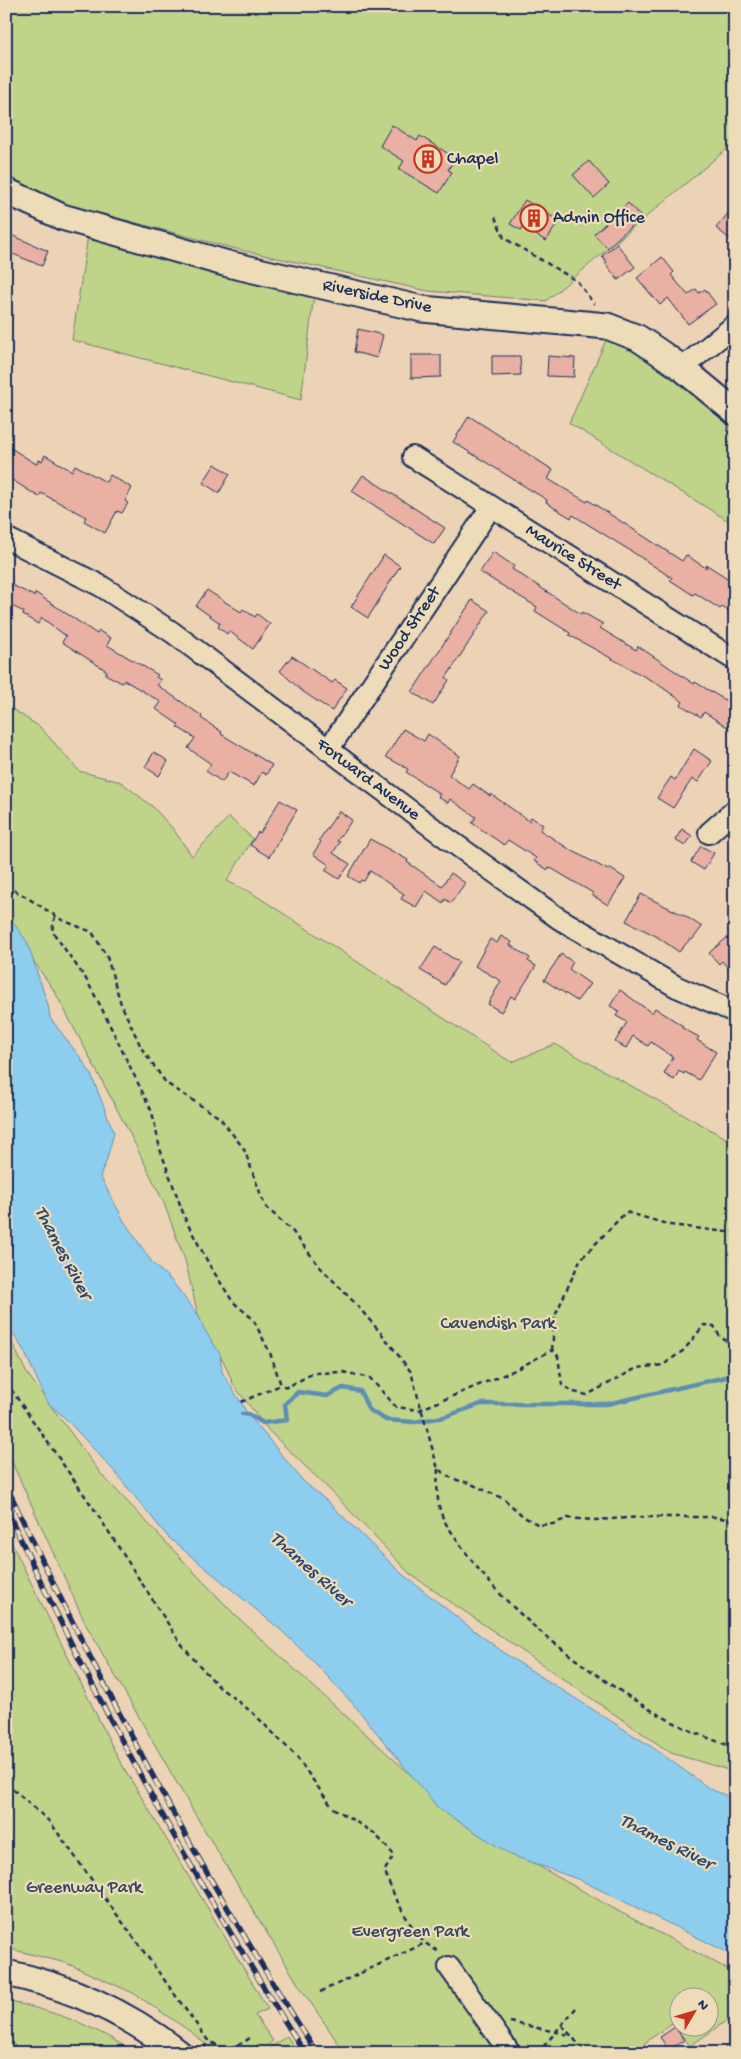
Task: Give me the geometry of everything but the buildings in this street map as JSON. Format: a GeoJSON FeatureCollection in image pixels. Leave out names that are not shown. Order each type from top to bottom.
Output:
{"type":"FeatureCollection","features":[{"type":"Feature","properties":{"kind":"main road","name":"Riverside Drive"},"geometry":{"type":"LineString","coordinates":[[6,191],[62,217],[228,264],[412,307],[607,326],[638,338],[682,368],[735,412]]}},
{"type":"Feature","properties":{"kind":"main road"},"geometry":{"type":"LineString","coordinates":[[6,1973],[32,1978],[100,2004],[162,2039],[179,2053]]}},
{"type":"Feature","properties":{"kind":"street"},"geometry":{"type":"LineString","coordinates":[[682,368],[735,325]]}},
{"type":"Feature","properties":{"kind":"street","name":"Maurice Street"},"geometry":{"type":"LineString","coordinates":[[413,456],[735,660]]}},
{"type":"Feature","properties":{"kind":"street","name":"Wood Street"},"geometry":{"type":"LineString","coordinates":[[328,750],[491,507]]}},
{"type":"Feature","properties":{"kind":"street","name":"Forward Avenue"},"geometry":{"type":"LineString","coordinates":[[6,538],[101,586],[164,627],[328,750],[558,918],[677,987],[735,1012]]}},
{"type":"Feature","properties":{"kind":"street"},"geometry":{"type":"LineString","coordinates":[[709,833],[735,810]]}},
{"type":"Feature","properties":{"kind":"street"},"geometry":{"type":"LineString","coordinates":[[449,1967],[510,2053]]}},
{"type":"Feature","properties":{"kind":"path"},"geometry":{"type":"LineString","coordinates":[[495,217],[504,238],[577,281],[599,311],[607,326]]}},
{"type":"Feature","properties":{"kind":"path"},"geometry":{"type":"LineString","coordinates":[[6,886],[24,895],[55,916],[92,932],[108,957],[121,1004],[142,1049],[166,1083],[220,1118],[244,1149],[265,1206],[293,1232],[319,1266],[354,1302],[411,1372],[429,1430],[438,1469],[437,1490],[443,1518],[470,1559],[512,1608],[563,1651],[642,1706],[718,1742],[735,1747]]}},
{"type":"Feature","properties":{"kind":"path"},"geometry":{"type":"LineString","coordinates":[[55,916],[52,931],[86,979],[152,1112],[160,1149],[186,1221],[210,1266],[233,1302],[253,1319],[270,1353],[281,1385]]}},
{"type":"Feature","properties":{"kind":"path"},"geometry":{"type":"LineString","coordinates":[[552,1350],[556,1316],[580,1260],[626,1212],[670,1225],[735,1233]]}},
{"type":"Feature","properties":{"kind":"path"},"geometry":{"type":"LineString","coordinates":[[552,1350],[558,1356],[562,1386],[574,1392],[587,1394],[637,1368],[663,1365],[684,1350],[704,1325],[714,1326],[720,1337],[735,1346]]}},
{"type":"Feature","properties":{"kind":"path"},"geometry":{"type":"LineString","coordinates":[[241,1402],[281,1385],[286,1387],[314,1373],[343,1372],[370,1378],[396,1407],[422,1410],[515,1370],[552,1350]]}},
{"type":"Feature","properties":{"kind":"path"},"geometry":{"type":"LineString","coordinates":[[6,1382],[94,1509],[183,1647],[219,1687],[253,1713],[296,1756],[332,1807],[374,1834],[394,1855],[385,1870],[387,1881],[403,1911],[425,1943],[320,1992]]}},
{"type":"Feature","properties":{"kind":"path"},"geometry":{"type":"LineString","coordinates":[[438,1469],[453,1479],[469,1483],[504,1499],[524,1517],[539,1524],[553,1524],[568,1518],[593,1520],[645,1517],[716,1517],[735,1521]]}},
{"type":"Feature","properties":{"kind":"path"},"geometry":{"type":"LineString","coordinates":[[6,1783],[50,1822],[207,2039],[216,2046],[224,2048],[238,2046],[250,2038]]}},
{"type":"Feature","properties":{"kind":"path"},"geometry":{"type":"LineString","coordinates":[[6,1790],[12,1788]]}},
{"type":"Feature","properties":{"kind":"path"},"geometry":{"type":"LineString","coordinates":[[538,2053],[576,2008]]}},
{"type":"Feature","properties":{"kind":"path"},"geometry":{"type":"LineString","coordinates":[[484,2016],[570,2035]]}},
{"type":"Feature","properties":{"kind":"path"},"geometry":{"type":"LineString","coordinates":[[562,2025],[586,2053]]}},
{"type":"Feature","properties":{"kind":"path"},"geometry":{"type":"LineString","coordinates":[[205,2049],[207,2039]]}},
{"type":"Feature","properties":{"kind":"path"},"geometry":{"type":"LineString","coordinates":[[236,2053],[238,2046]]}},
{"type":"Feature","properties":{"kind":"green space"},"geometry":{"type":"Polygon","coordinates":[[[6,6],[735,6],[735,142],[546,301],[428,291],[232,248],[68,205],[6,176],[6,6]]]}},
{"type":"Feature","properties":{"kind":"green space"},"geometry":{"type":"Polygon","coordinates":[[[88,235],[314,294],[301,400],[72,340],[88,235]]]}},
{"type":"Feature","properties":{"kind":"green space"},"geometry":{"type":"Polygon","coordinates":[[[606,340],[633,349],[683,382],[735,425],[735,525],[569,423],[606,340]]]}},
{"type":"Feature","properties":{"kind":"green space","name":"Cavendish Park"},"geometry":{"type":"Polygon","coordinates":[[[6,705],[40,727],[79,771],[121,782],[153,807],[173,829],[192,856],[229,817],[253,839],[227,881],[252,893],[506,1059],[512,1062],[555,1044],[735,1143],[735,1772],[671,1753],[410,1574],[333,1493],[270,1432],[234,1386],[224,1362],[202,1332],[185,1260],[163,1201],[130,1134],[55,992],[12,930],[6,926],[6,705]]]}},
{"type":"Feature","properties":{"kind":"green space","name":"Evergreen Park"},"geometry":{"type":"Polygon","coordinates":[[[6,1329],[26,1372],[101,1474],[236,1616],[466,1825],[618,1911],[735,1973],[735,2031],[726,2021],[718,2027],[718,1986],[668,1986],[668,2026],[646,2042],[645,2047],[649,2053],[345,2053],[298,1984],[193,1811],[86,1625],[6,1449],[6,1329]]]}},
{"type":"Feature","properties":{"kind":"green space","name":"Greenway Park"},"geometry":{"type":"Polygon","coordinates":[[[6,1532],[118,1758],[268,2009],[255,2015],[273,2041],[258,2053],[216,2053],[191,2032],[133,1993],[66,1963],[6,1948],[6,1532]]]}},
{"type":"Feature","properties":{"kind":"green space"},"geometry":{"type":"Polygon","coordinates":[[[6,2001],[40,2009],[73,2020],[120,2043],[134,2053],[6,2053],[6,2001]]]}},
{"type":"Feature","properties":{"kind":"green space"},"geometry":{"type":"Polygon","coordinates":[[[287,2036],[298,2053],[262,2053],[287,2036]]]}},
{"type":"Feature","properties":{"kind":"green space","name":"Evergreen Park"},"geometry":{"type":"Polygon","coordinates":[[[682,2036],[704,2036],[690,2046],[682,2036]]]}},
{"type":"Feature","properties":{"kind":"water","name":"Thames River"},"geometry":{"type":"Polygon","coordinates":[[[6,912],[27,942],[48,1005],[50,1018],[91,1074],[114,1133],[100,1176],[124,1221],[153,1264],[170,1279],[199,1316],[204,1329],[220,1354],[222,1372],[248,1414],[303,1481],[328,1502],[402,1574],[476,1632],[510,1657],[652,1747],[710,1789],[735,1799],[735,1956],[580,1880],[511,1855],[439,1809],[354,1705],[318,1666],[282,1631],[168,1537],[114,1471],[67,1420],[48,1403],[24,1351],[6,1321],[6,912]]]}},
{"type":"Feature","properties":{"kind":"waterway"},"geometry":{"type":"LineString","coordinates":[[242,1414],[248,1414],[263,1423],[287,1420],[285,1404],[298,1392],[327,1396],[343,1388],[360,1391],[369,1410],[386,1420],[414,1422],[444,1417],[481,1404],[607,1404],[735,1375]]}},
{"type":"Feature","properties":{"kind":"railway"},"geometry":{"type":"LineString","coordinates":[[6,1485],[77,1631],[152,1774],[232,1915],[317,2053]]}},
{"type":"Feature","properties":{"kind":"railway"},"geometry":{"type":"LineString","coordinates":[[6,1508],[39,1579],[146,1786],[223,1921],[305,2053]]}},
{"type":"Feature","properties":{"kind":"place","name":"Chapel"},"geometry":{"type":"Point","coordinates":[428,159]}},
{"type":"Feature","properties":{"kind":"place","name":"Admin Office"},"geometry":{"type":"Point","coordinates":[534,218]}}]}
